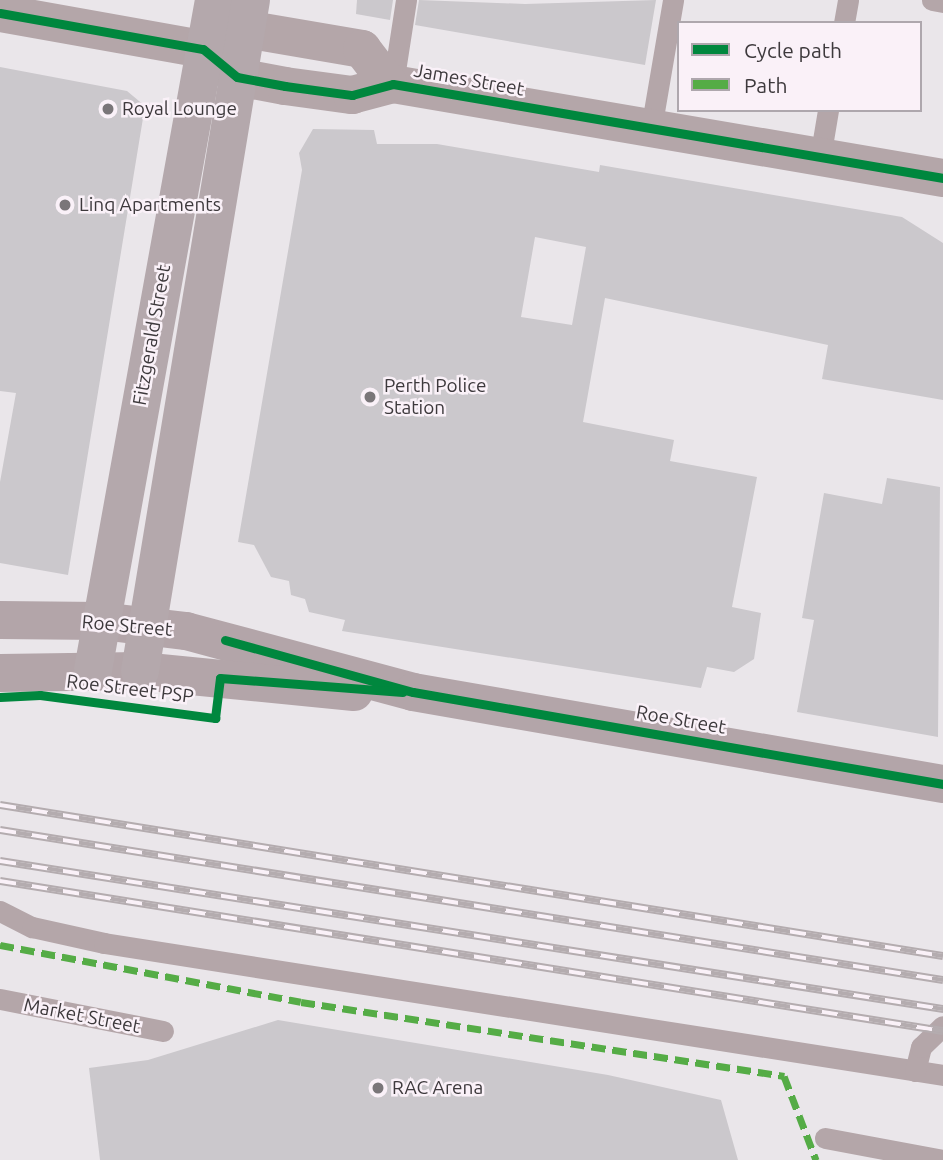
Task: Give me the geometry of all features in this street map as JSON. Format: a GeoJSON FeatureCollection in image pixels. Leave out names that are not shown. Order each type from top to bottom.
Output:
{"type":"FeatureCollection","features":[{"type":"Feature","properties":{"kind":"main road","name":"Fitzgerald Street"},"geometry":{"type":"LineString","coordinates":[[93,670],[203,49],[214,0]]}},
{"type":"Feature","properties":{"kind":"main road"},"geometry":{"type":"LineString","coordinates":[[140,671],[248,15]]}},
{"type":"Feature","properties":{"kind":"main road","name":"Roe Street"},"geometry":{"type":"LineString","coordinates":[[0,620],[102,621],[147,626],[225,640],[413,692],[943,785]]}},
{"type":"Feature","properties":{"kind":"main road","name":"Roe Street"},"geometry":{"type":"LineString","coordinates":[[0,673],[140,671],[366,694],[413,692]]}},
{"type":"Feature","properties":{"kind":"street"},"geometry":{"type":"LineString","coordinates":[[0,13],[203,49],[237,77]]}},
{"type":"Feature","properties":{"kind":"street"},"geometry":{"type":"LineString","coordinates":[[203,49],[248,15]]}},
{"type":"Feature","properties":{"kind":"street","name":"James Street"},"geometry":{"type":"LineString","coordinates":[[248,15],[362,49],[390,84]]}},
{"type":"Feature","properties":{"kind":"street","name":"James Street"},"geometry":{"type":"LineString","coordinates":[[237,77],[352,95],[390,84],[943,178]]}},
{"type":"Feature","properties":{"kind":"lane"},"geometry":{"type":"LineString","coordinates":[[390,84],[407,0]]}},
{"type":"Feature","properties":{"kind":"lane"},"geometry":{"type":"LineString","coordinates":[[651,129],[673,0]]}},
{"type":"Feature","properties":{"kind":"lane"},"geometry":{"type":"LineString","coordinates":[[844,21],[848,0]]}},
{"type":"Feature","properties":{"kind":"lane"},"geometry":{"type":"LineString","coordinates":[[932,0],[943,2]]}},
{"type":"Feature","properties":{"kind":"lane"},"geometry":{"type":"LineString","coordinates":[[820,158],[828,112]]}},
{"type":"Feature","properties":{"kind":"lane"},"geometry":{"type":"LineString","coordinates":[[0,912],[32,927],[104,943],[943,1075]]}},
{"type":"Feature","properties":{"kind":"lane","name":"Market Street"},"geometry":{"type":"LineString","coordinates":[[0,999],[163,1031]]}},
{"type":"Feature","properties":{"kind":"lane"},"geometry":{"type":"LineString","coordinates":[[915,1070],[921,1047],[943,1026]]}},
{"type":"Feature","properties":{"kind":"lane"},"geometry":{"type":"LineString","coordinates":[[825,1138],[936,1154]]}},
{"type":"Feature","properties":{"kind":"building"},"geometry":{"type":"Polygon","coordinates":[[[357,0],[393,0],[390,20],[356,14],[357,0]]]}},
{"type":"Feature","properties":{"kind":"building"},"geometry":{"type":"Polygon","coordinates":[[[419,0],[525,4],[656,0],[645,65],[415,25],[419,0]]]}},
{"type":"Feature","properties":{"kind":"building"},"geometry":{"type":"Polygon","coordinates":[[[0,67],[127,91],[145,106],[68,575],[0,563],[0,482],[16,393],[0,391],[0,67]]]}},
{"type":"Feature","properties":{"kind":"building"},"geometry":{"type":"Polygon","coordinates":[[[313,129],[374,130],[377,144],[437,144],[599,172],[600,165],[902,217],[943,243],[943,400],[822,379],[828,345],[605,298],[583,422],[674,440],[670,461],[757,477],[732,607],[761,613],[754,659],[734,672],[707,667],[701,688],[342,631],[345,620],[309,612],[305,599],[291,595],[289,581],[271,577],[254,545],[238,542],[302,170],[299,153],[313,129]],[[535,237],[521,317],[572,325],[586,247],[535,237]]]}},
{"type":"Feature","properties":{"kind":"building"},"geometry":{"type":"Polygon","coordinates":[[[887,478],[940,487],[938,737],[797,712],[814,620],[802,618],[824,493],[882,504],[887,478]]]}},
{"type":"Feature","properties":{"kind":"building","name":"RAC Arena"},"geometry":{"type":"Polygon","coordinates":[[[278,1020],[608,1075],[721,1100],[738,1160],[100,1160],[89,1068],[148,1060],[278,1020]]]}},
{"type":"Feature","properties":{"kind":"railway"},"geometry":{"type":"LineString","coordinates":[[0,805],[943,956]]}},
{"type":"Feature","properties":{"kind":"railway"},"geometry":{"type":"LineString","coordinates":[[0,830],[943,980]]}},
{"type":"Feature","properties":{"kind":"railway"},"geometry":{"type":"LineString","coordinates":[[0,861],[943,1009]]}},
{"type":"Feature","properties":{"kind":"railway"},"geometry":{"type":"LineString","coordinates":[[0,881],[943,1031]]}},
{"type":"Feature","properties":{"kind":"marked path"},"geometry":{"type":"LineString","coordinates":[[0,945],[301,1002],[784,1076],[816,1160]]}},
{"type":"Feature","properties":{"kind":"cycle path"},"geometry":{"type":"LineString","coordinates":[[0,13],[203,49],[237,77],[285,86],[352,95],[393,84],[943,178]]}},
{"type":"Feature","properties":{"kind":"cycle path"},"geometry":{"type":"LineString","coordinates":[[225,640],[413,692],[943,784]]}},
{"type":"Feature","properties":{"kind":"cycle path","name":"Roe Street PSP"},"geometry":{"type":"LineString","coordinates":[[0,697],[40,695],[215,718],[220,678],[402,692]]}},
{"type":"Feature","properties":{"kind":"place","name":"Royal Lounge"},"geometry":{"type":"Point","coordinates":[108,109]}},
{"type":"Feature","properties":{"kind":"place","name":"Linq Apartments"},"geometry":{"type":"Point","coordinates":[65,205]}},
{"type":"Feature","properties":{"kind":"place","name":"Perth Police Station"},"geometry":{"type":"Point","coordinates":[370,397]}},
{"type":"Feature","properties":{"kind":"place","name":"RAC Arena"},"geometry":{"type":"Point","coordinates":[378,1088]}}]}
